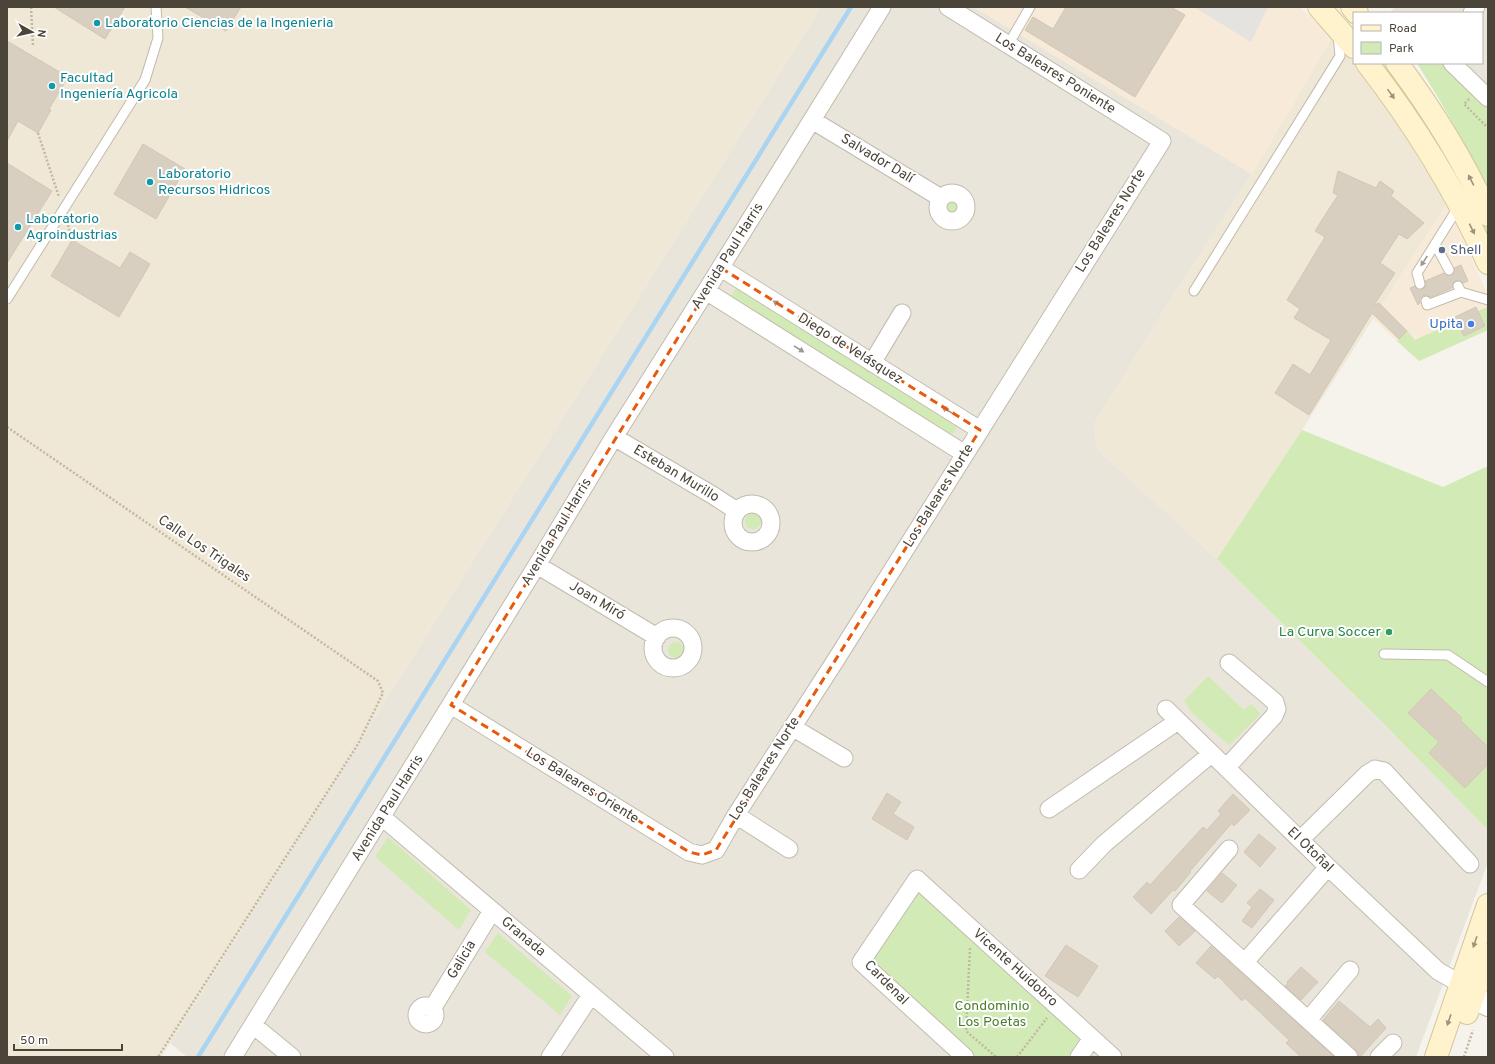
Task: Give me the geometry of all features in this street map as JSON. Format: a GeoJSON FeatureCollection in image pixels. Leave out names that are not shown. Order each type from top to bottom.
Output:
{"type":"FeatureCollection","features":[{"type":"Feature","properties":{"kind":"main road"},"geometry":{"type":"LineString","coordinates":[[1319,7],[1353,46]]}},
{"type":"Feature","properties":{"kind":"main road"},"geometry":{"type":"LineString","coordinates":[[1368,64],[1416,130],[1460,205],[1488,263]]}},
{"type":"Feature","properties":{"kind":"main road"},"geometry":{"type":"LineString","coordinates":[[1398,64],[1430,109],[1449,141],[1488,215]]}},
{"type":"Feature","properties":{"kind":"main road"},"geometry":{"type":"LineString","coordinates":[[1436,1057],[1478,992],[1488,905]]}},
{"type":"Feature","properties":{"kind":"main road"},"geometry":{"type":"LineString","coordinates":[[1451,1057],[1478,992],[1488,955]]}},
{"type":"Feature","properties":{"kind":"street","name":"Avenida Paul Harris"},"geometry":{"type":"LineString","coordinates":[[234,1057],[537,565],[614,437],[882,7]]}},
{"type":"Feature","properties":{"kind":"street","name":"Los Baleares Poniente"},"geometry":{"type":"LineString","coordinates":[[948,7],[1162,141]]}},
{"type":"Feature","properties":{"kind":"street"},"geometry":{"type":"LineString","coordinates":[[1453,64],[1483,93]]}},
{"type":"Feature","properties":{"kind":"street","name":"Salvador Dalí"},"geometry":{"type":"LineString","coordinates":[[812,120],[941,198]]}},
{"type":"Feature","properties":{"kind":"street","name":"Los Baleares Norte"},"geometry":{"type":"LineString","coordinates":[[716,850],[736,815],[837,658],[1162,141]]}},
{"type":"Feature","properties":{"kind":"street","name":"Diego de Velásquez"},"geometry":{"type":"LineString","coordinates":[[720,268],[980,430]]}},
{"type":"Feature","properties":{"kind":"street","name":"Diego de Velásquez"},"geometry":{"type":"LineString","coordinates":[[706,291],[965,454]]}},
{"type":"Feature","properties":{"kind":"street"},"geometry":{"type":"LineString","coordinates":[[872,362],[902,313]]}},
{"type":"Feature","properties":{"kind":"street","name":"Esteban Murillo"},"geometry":{"type":"LineString","coordinates":[[614,437],[737,511]]}},
{"type":"Feature","properties":{"kind":"street","name":"Joan Miró"},"geometry":{"type":"LineString","coordinates":[[537,565],[657,637]]}},
{"type":"Feature","properties":{"kind":"street"},"geometry":{"type":"LineString","coordinates":[[1226,768],[1274,716],[1277,710],[1275,702],[1229,663]]}},
{"type":"Feature","properties":{"kind":"street","name":"Los Baleares Oriente"},"geometry":{"type":"LineString","coordinates":[[451,705],[689,852],[702,855],[716,850]]}},
{"type":"Feature","properties":{"kind":"street","name":"El Otoñal"},"geometry":{"type":"LineString","coordinates":[[1166,709],[1328,867],[1438,971],[1478,992]]}},
{"type":"Feature","properties":{"kind":"street"},"geometry":{"type":"LineString","coordinates":[[1049,810],[1178,721]]}},
{"type":"Feature","properties":{"kind":"street"},"geometry":{"type":"LineString","coordinates":[[792,727],[844,758]]}},
{"type":"Feature","properties":{"kind":"street"},"geometry":{"type":"LineString","coordinates":[[1079,870],[1104,844],[1211,754]]}},
{"type":"Feature","properties":{"kind":"street"},"geometry":{"type":"LineString","coordinates":[[1300,840],[1367,774],[1375,769],[1384,771],[1470,864]]}},
{"type":"Feature","properties":{"kind":"street"},"geometry":{"type":"LineString","coordinates":[[736,815],[789,848]]}},
{"type":"Feature","properties":{"kind":"street","name":"Granada"},"geometry":{"type":"LineString","coordinates":[[382,817],[665,1057]]}},
{"type":"Feature","properties":{"kind":"street"},"geometry":{"type":"LineString","coordinates":[[1229,849],[1181,905],[1349,1057]]}},
{"type":"Feature","properties":{"kind":"street"},"geometry":{"type":"LineString","coordinates":[[1245,962],[1328,867]]}},
{"type":"Feature","properties":{"kind":"street","name":"Vicente Huidobro"},"geometry":{"type":"LineString","coordinates":[[917,879],[1113,1057]]}},
{"type":"Feature","properties":{"kind":"street","name":"Cardenal"},"geometry":{"type":"LineString","coordinates":[[917,879],[861,962],[965,1057]]}},
{"type":"Feature","properties":{"kind":"street","name":"Galicia"},"geometry":{"type":"LineString","coordinates":[[432,1009],[492,911]]}},
{"type":"Feature","properties":{"kind":"street"},"geometry":{"type":"LineString","coordinates":[[1308,1020],[1350,970]]}},
{"type":"Feature","properties":{"kind":"street"},"geometry":{"type":"LineString","coordinates":[[550,1057],[592,995]]}},
{"type":"Feature","properties":{"kind":"street"},"geometry":{"type":"LineString","coordinates":[[253,1025],[292,1057]]}},
{"type":"Feature","properties":{"kind":"street"},"geometry":{"type":"LineString","coordinates":[[1079,1057],[1092,1038]]}},
{"type":"Feature","properties":{"kind":"street"},"geometry":{"type":"LineString","coordinates":[[1380,1057],[1393,1043]]}},
{"type":"Feature","properties":{"kind":"lane"},"geometry":{"type":"LineString","coordinates":[[7,299],[145,80],[158,38],[156,7]]}},
{"type":"Feature","properties":{"kind":"lane"},"geometry":{"type":"LineString","coordinates":[[1008,45],[1030,7]]}},
{"type":"Feature","properties":{"kind":"lane"},"geometry":{"type":"LineString","coordinates":[[1194,291],[1340,56],[1337,27]]}},
{"type":"Feature","properties":{"kind":"lane"},"geometry":{"type":"LineString","coordinates":[[1420,284],[1417,273],[1460,205]]}},
{"type":"Feature","properties":{"kind":"lane"},"geometry":{"type":"LineString","coordinates":[[1435,244],[1449,270]]}},
{"type":"Feature","properties":{"kind":"lane"},"geometry":{"type":"LineString","coordinates":[[1426,301],[1427,305],[1459,289],[1488,300]]}},
{"type":"Feature","properties":{"kind":"lane"},"geometry":{"type":"LineString","coordinates":[[1384,654],[1448,655],[1488,682]]}},
{"type":"Feature","properties":{"kind":"path"},"geometry":{"type":"LineString","coordinates":[[31,7],[33,47]]}},
{"type":"Feature","properties":{"kind":"path"},"geometry":{"type":"LineString","coordinates":[[1483,93],[1464,104],[1488,128]]}},
{"type":"Feature","properties":{"kind":"path"},"geometry":{"type":"LineString","coordinates":[[38,133],[61,204]]}},
{"type":"Feature","properties":{"kind":"path"},"geometry":{"type":"LineString","coordinates":[[66,218],[72,240]]}},
{"type":"Feature","properties":{"kind":"path","name":"Calle Los Trigales"},"geometry":{"type":"LineString","coordinates":[[7,427],[378,681],[383,693],[358,744],[158,1057]]}},
{"type":"Feature","properties":{"kind":"path"},"geometry":{"type":"LineString","coordinates":[[970,928],[966,1031],[996,1057]]}},
{"type":"Feature","properties":{"kind":"path"},"geometry":{"type":"LineString","coordinates":[[1017,1057],[1056,1005]]}},
{"type":"Feature","properties":{"kind":"path"},"geometry":{"type":"LineString","coordinates":[[1464,1057],[1475,1025]]}},
{"type":"Feature","properties":{"kind":"highlighted area"},"geometry":{"type":"Polygon","coordinates":[[[721,268],[980,430],[716,850],[702,855],[689,852],[451,705],[721,268]]]}},
{"type":"Feature","properties":{"kind":"shaded area"},"geometry":{"type":"Polygon","coordinates":[[[7,7],[821,7],[161,1057],[7,1057],[7,7]]]}},
{"type":"Feature","properties":{"kind":"shaded area"},"geometry":{"type":"Polygon","coordinates":[[[821,7],[974,7],[1252,174],[1178,288],[1094,424],[1097,449],[1217,559],[1381,721],[1488,830],[1488,862],[1416,1057],[187,1057],[170,1043],[821,7]]]}},
{"type":"Feature","properties":{"kind":"shaded area"},"geometry":{"type":"Polygon","coordinates":[[[974,7],[1300,7],[1332,38],[1252,174],[974,7]]]}},
{"type":"Feature","properties":{"kind":"shaded area"},"geometry":{"type":"Polygon","coordinates":[[[1194,7],[1268,7],[1251,42],[1194,7]]]}},
{"type":"Feature","properties":{"kind":"shaded area"},"geometry":{"type":"Polygon","coordinates":[[[1395,7],[1488,7],[1488,190],[1466,146],[1418,64],[1483,64],[1483,12],[1390,12],[1395,7]]]}},
{"type":"Feature","properties":{"kind":"shaded area"},"geometry":{"type":"Polygon","coordinates":[[[1332,38],[1351,58],[1353,64],[1355,64],[1399,127],[1447,203],[1302,430],[1217,559],[1097,449],[1094,424],[1178,288],[1252,174],[1332,38]]]}},
{"type":"Feature","properties":{"kind":"shaded area","name":"Shell"},"geometry":{"type":"Polygon","coordinates":[[[1447,203],[1488,296],[1488,330],[1419,361],[1373,319],[1447,203]]]}},
{"type":"Feature","properties":{"kind":"green space"},"geometry":{"type":"Polygon","coordinates":[[[1379,64],[1387,64],[1427,120],[1483,218],[1488,229],[1488,245],[1379,64]]]}},
{"type":"Feature","properties":{"kind":"green space"},"geometry":{"type":"Polygon","coordinates":[[[1418,64],[1443,64],[1488,107],[1488,190],[1454,125],[1418,64]]]}},
{"type":"Feature","properties":{"kind":"green space"},"geometry":{"type":"Polygon","coordinates":[[[953,199],[959,202],[962,208],[959,214],[953,217],[947,214],[944,208],[947,202],[953,199]]]}},
{"type":"Feature","properties":{"kind":"green space"},"geometry":{"type":"Polygon","coordinates":[[[736,288],[957,427],[952,435],[731,296],[736,288]]]}},
{"type":"Feature","properties":{"kind":"green space"},"geometry":{"type":"Polygon","coordinates":[[[1488,307],[1488,330],[1419,361],[1397,341],[1407,331],[1415,340],[1457,321],[1464,336],[1485,326],[1478,311],[1488,307]]]}},
{"type":"Feature","properties":{"kind":"green space","name":"La Curva Soccer"},"geometry":{"type":"Polygon","coordinates":[[[1302,430],[1443,487],[1488,466],[1488,830],[1381,721],[1217,559],[1302,430]]]}},
{"type":"Feature","properties":{"kind":"green space"},"geometry":{"type":"Polygon","coordinates":[[[753,513],[759,515],[761,521],[759,527],[753,529],[747,527],[745,521],[747,515],[753,513]]]}},
{"type":"Feature","properties":{"kind":"green space"},"geometry":{"type":"Polygon","coordinates":[[[676,642],[682,644],[684,650],[682,656],[676,658],[670,656],[668,650],[670,644],[676,642]]]}},
{"type":"Feature","properties":{"kind":"green space"},"geometry":{"type":"Polygon","coordinates":[[[1208,676],[1244,710],[1251,704],[1261,714],[1229,745],[1192,713],[1184,701],[1208,676]]]}},
{"type":"Feature","properties":{"kind":"green space"},"geometry":{"type":"Polygon","coordinates":[[[388,837],[471,910],[459,930],[375,857],[388,837]]]}},
{"type":"Feature","properties":{"kind":"green space","name":"Condominio Los Poetas"},"geometry":{"type":"Polygon","coordinates":[[[917,890],[1080,1038],[1068,1057],[977,1057],[871,961],[917,890]]]}},
{"type":"Feature","properties":{"kind":"green space"},"geometry":{"type":"Polygon","coordinates":[[[498,933],[572,996],[560,1015],[485,952],[498,933]]]}},
{"type":"Feature","properties":{"kind":"building","name":"Laboratorio Ciencias de la Ingenieria"},"geometry":{"type":"Polygon","coordinates":[[[54,7],[125,7],[105,39],[54,7]]]}},
{"type":"Feature","properties":{"kind":"building"},"geometry":{"type":"Polygon","coordinates":[[[185,7],[241,7],[226,31],[185,7]]]}},
{"type":"Feature","properties":{"kind":"building"},"geometry":{"type":"Polygon","coordinates":[[[1066,7],[1171,7],[1185,15],[1135,97],[1025,30],[1033,17],[1053,29],[1066,7]]]}},
{"type":"Feature","properties":{"kind":"building","name":"Facultad Ingeniería Agricola"},"geometry":{"type":"Polygon","coordinates":[[[7,41],[68,77],[49,109],[51,110],[38,133],[18,121],[7,141],[7,41]]]}},
{"type":"Feature","properties":{"kind":"building","name":"Laboratorio Recursos Hidricos"},"geometry":{"type":"Polygon","coordinates":[[[143,144],[185,169],[156,219],[114,194],[143,144]]]}},
{"type":"Feature","properties":{"kind":"building","name":"Laboratorio Agroindustrias"},"geometry":{"type":"Polygon","coordinates":[[[7,163],[52,191],[7,263],[7,163]]]}},
{"type":"Feature","properties":{"kind":"building"},"geometry":{"type":"Polygon","coordinates":[[[1338,171],[1376,188],[1380,181],[1394,191],[1391,196],[1424,223],[1407,239],[1399,234],[1380,263],[1395,273],[1374,305],[1379,303],[1407,331],[1399,339],[1372,313],[1309,415],[1275,393],[1293,364],[1310,375],[1331,340],[1294,318],[1300,309],[1287,300],[1325,237],[1315,231],[1338,195],[1333,193],[1338,171]]]}},
{"type":"Feature","properties":{"kind":"building"},"geometry":{"type":"Polygon","coordinates":[[[72,240],[120,268],[130,252],[150,264],[119,317],[51,276],[72,240]]]}},
{"type":"Feature","properties":{"kind":"building"},"geometry":{"type":"Polygon","coordinates":[[[1461,265],[1468,281],[1463,283],[1461,281],[1456,281],[1453,283],[1452,288],[1431,297],[1424,295],[1420,299],[1420,303],[1418,305],[1410,288],[1415,286],[1418,290],[1422,290],[1426,286],[1425,281],[1444,273],[1446,275],[1451,275],[1454,273],[1454,268],[1461,265]]]}},
{"type":"Feature","properties":{"kind":"building","name":"Upita"},"geometry":{"type":"Polygon","coordinates":[[[1476,307],[1485,326],[1464,336],[1455,317],[1476,307]]]}},
{"type":"Feature","properties":{"kind":"building"},"geometry":{"type":"Polygon","coordinates":[[[1431,689],[1462,718],[1460,720],[1488,747],[1488,764],[1465,788],[1429,753],[1439,742],[1408,713],[1431,689]]]}},
{"type":"Feature","properties":{"kind":"building"},"geometry":{"type":"Polygon","coordinates":[[[887,793],[901,802],[893,814],[914,827],[907,840],[872,819],[887,793]]]}},
{"type":"Feature","properties":{"kind":"building"},"geometry":{"type":"Polygon","coordinates":[[[1233,794],[1250,810],[1234,826],[1232,823],[1190,871],[1191,872],[1175,891],[1173,890],[1151,914],[1133,897],[1147,882],[1150,885],[1203,827],[1207,830],[1221,814],[1218,811],[1233,794]]]}},
{"type":"Feature","properties":{"kind":"building"},"geometry":{"type":"Polygon","coordinates":[[[1259,834],[1276,848],[1260,867],[1244,852],[1259,834]]]}},
{"type":"Feature","properties":{"kind":"building"},"geometry":{"type":"Polygon","coordinates":[[[1222,873],[1237,885],[1222,903],[1207,891],[1222,873]]]}},
{"type":"Feature","properties":{"kind":"building"},"geometry":{"type":"Polygon","coordinates":[[[1260,889],[1274,900],[1252,928],[1242,921],[1252,907],[1247,903],[1260,889]]]}},
{"type":"Feature","properties":{"kind":"building"},"geometry":{"type":"Polygon","coordinates":[[[1179,917],[1195,931],[1179,946],[1165,931],[1179,917]]]}},
{"type":"Feature","properties":{"kind":"building"},"geometry":{"type":"Polygon","coordinates":[[[1066,945],[1098,966],[1078,997],[1045,976],[1066,945]]]}},
{"type":"Feature","properties":{"kind":"building"},"geometry":{"type":"Polygon","coordinates":[[[1211,946],[1334,1057],[1301,1057],[1286,1043],[1289,1040],[1245,998],[1242,1001],[1218,976],[1215,979],[1196,963],[1211,946]]]}},
{"type":"Feature","properties":{"kind":"building"},"geometry":{"type":"Polygon","coordinates":[[[1301,967],[1318,982],[1301,1000],[1285,986],[1301,967]]]}},
{"type":"Feature","properties":{"kind":"building"},"geometry":{"type":"Polygon","coordinates":[[[1339,1001],[1370,1027],[1378,1019],[1386,1028],[1360,1057],[1356,1050],[1323,1020],[1339,1001]]]}},
{"type":"Feature","properties":{"kind":"waterway"},"geometry":{"type":"LineString","coordinates":[[198,1057],[851,7]]}},
{"type":"Feature","properties":{"kind":"place","name":"Laboratorio Ciencias de la Ingenieria"},"geometry":{"type":"Point","coordinates":[97,23]}},
{"type":"Feature","properties":{"kind":"place","name":"Facultad Ingeniería Agricola"},"geometry":{"type":"Point","coordinates":[52,86]}},
{"type":"Feature","properties":{"kind":"place","name":"Laboratorio Recursos Hidricos"},"geometry":{"type":"Point","coordinates":[150,182]}},
{"type":"Feature","properties":{"kind":"place","name":"Laboratorio Agroindustrias"},"geometry":{"type":"Point","coordinates":[18,227]}},
{"type":"Feature","properties":{"kind":"place","name":"Shell"},"geometry":{"type":"Point","coordinates":[1442,250]}},
{"type":"Feature","properties":{"kind":"place","name":"Upita"},"geometry":{"type":"Point","coordinates":[1471,324]}},
{"type":"Feature","properties":{"kind":"place","name":"La Curva Soccer"},"geometry":{"type":"Point","coordinates":[1389,632]}}]}
